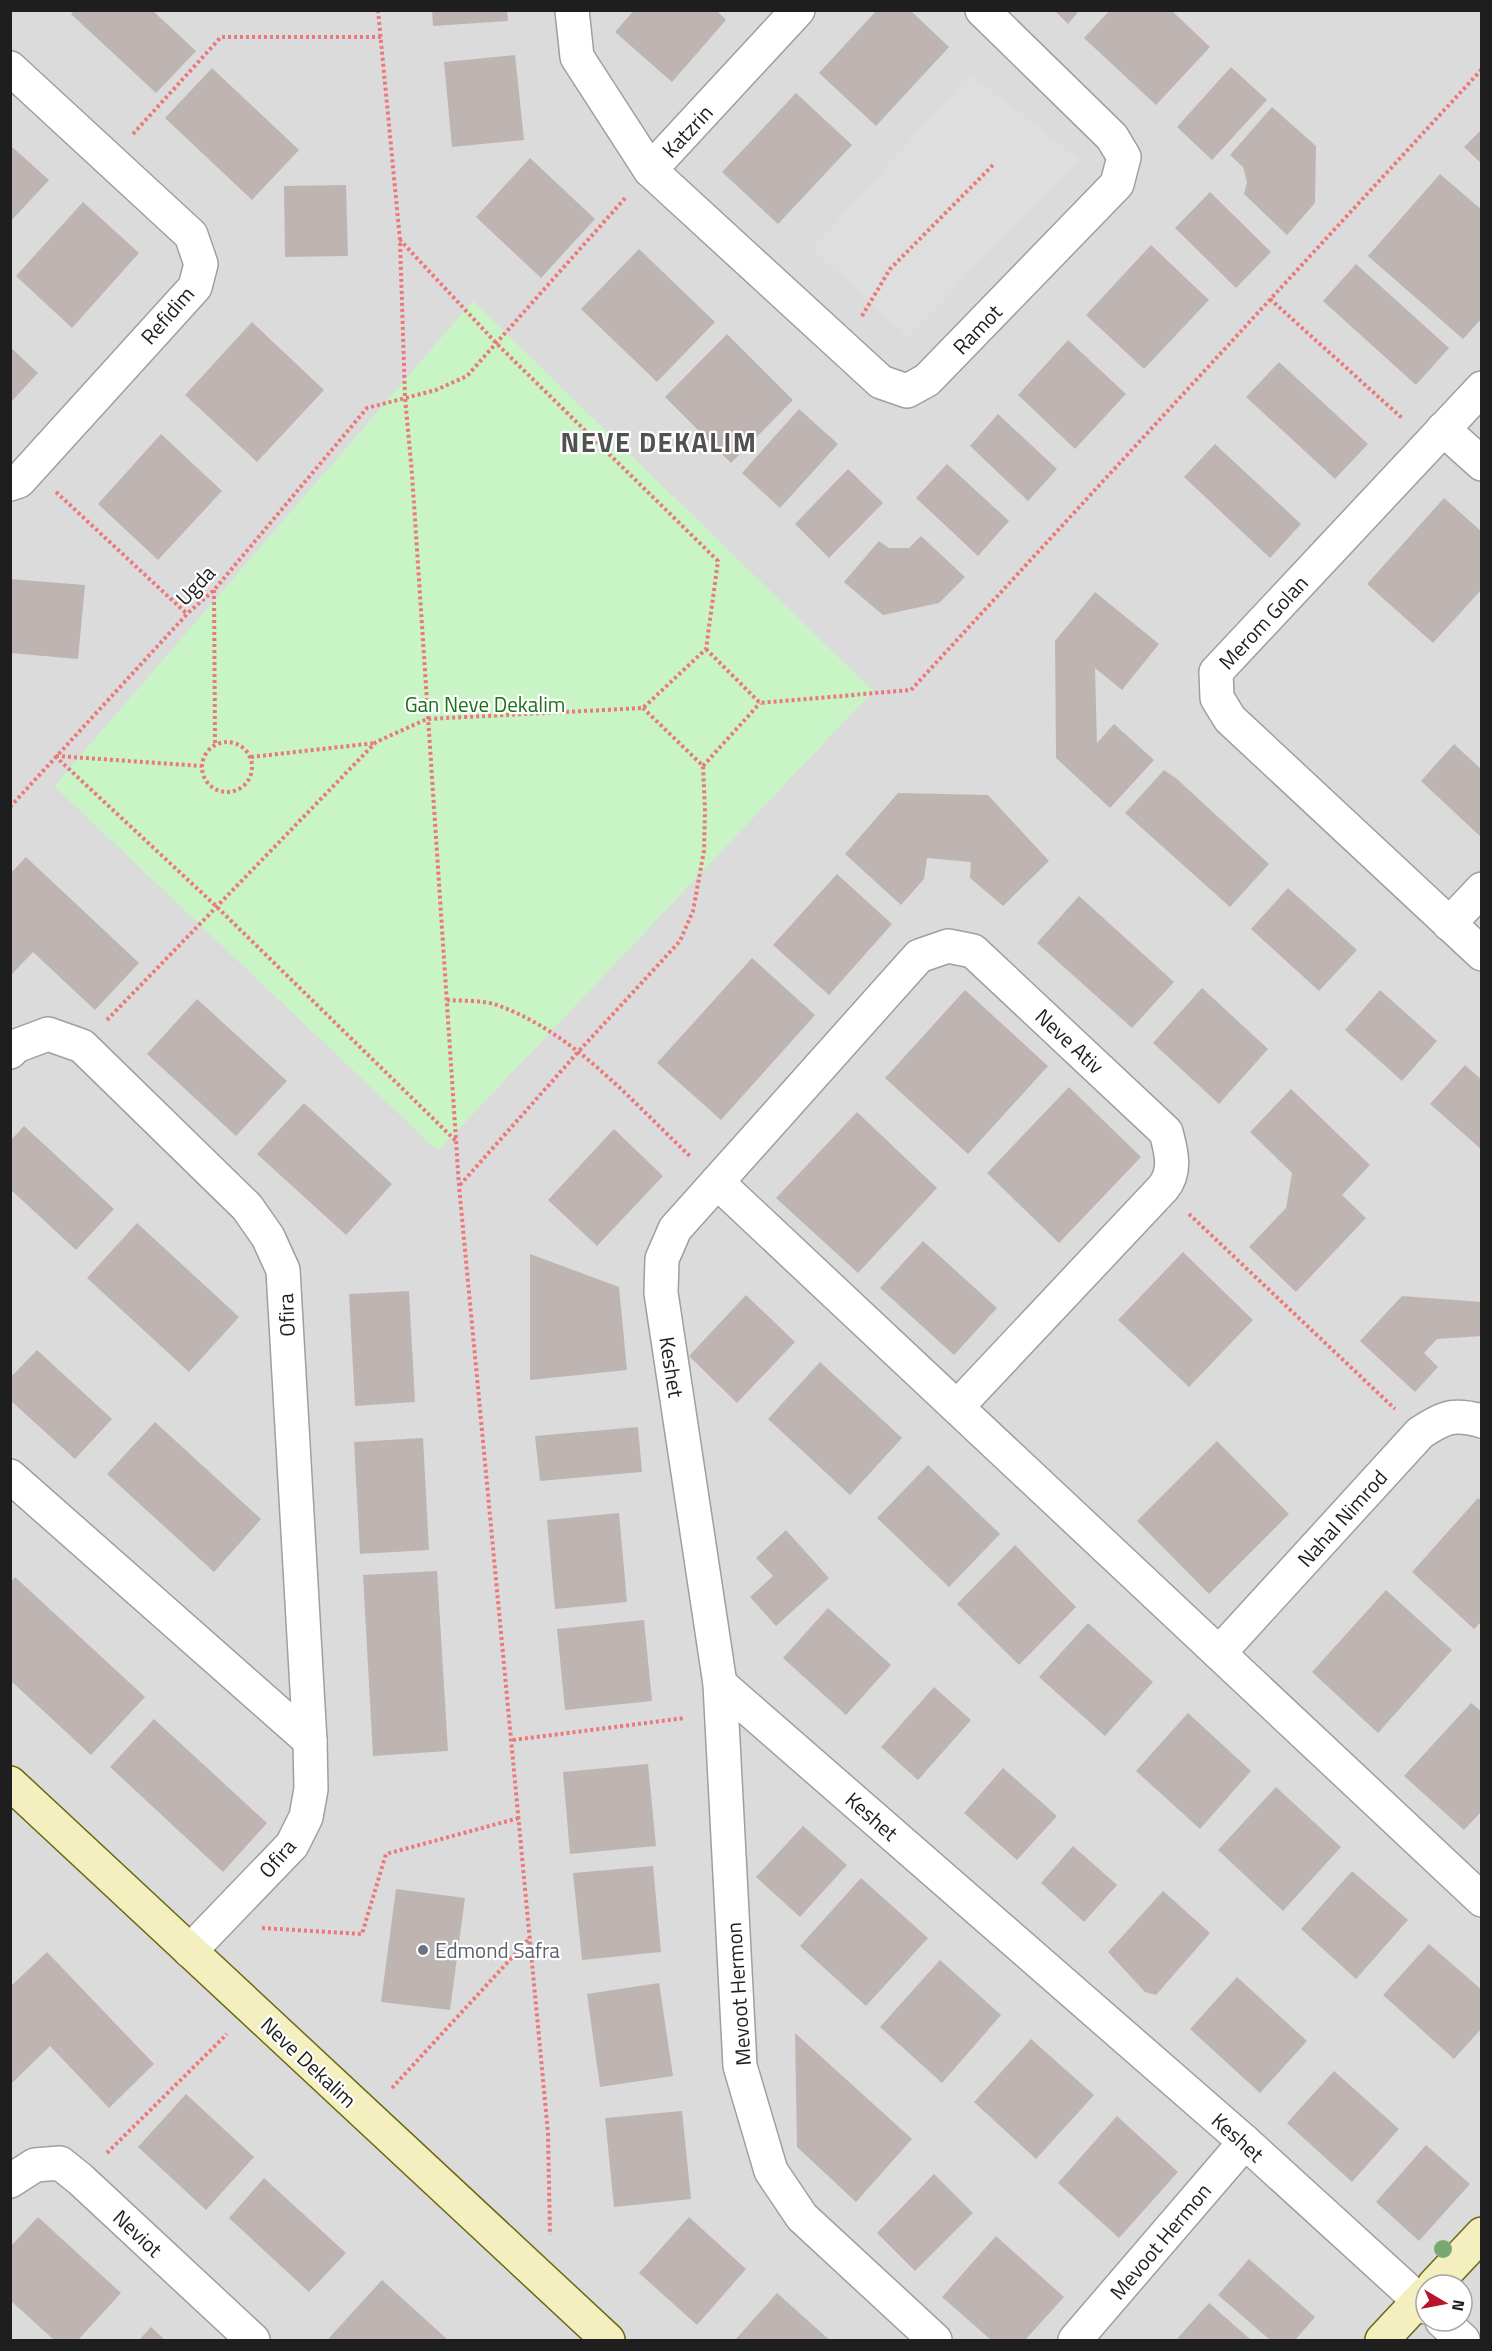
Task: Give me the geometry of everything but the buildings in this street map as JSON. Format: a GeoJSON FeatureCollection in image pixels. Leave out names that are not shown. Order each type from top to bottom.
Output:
{"type":"FeatureCollection","features":[{"type":"Feature","properties":{"kind":"street","name":"Katzrin"},"geometry":{"type":"LineString","coordinates":[[572,10],[577,57],[650,170],[798,10]]}},
{"type":"Feature","properties":{"kind":"street","name":"Ramot"},"geometry":{"type":"LineString","coordinates":[[650,170],[881,382],[907,390],[927,380],[1118,184],[1124,157],[1112,137],[982,10]]}},
{"type":"Feature","properties":{"kind":"street","name":"Refidim"},"geometry":{"type":"LineString","coordinates":[[10,68],[191,235],[201,264],[195,287],[21,476]]}},
{"type":"Feature","properties":{"kind":"street","name":"Merom Golan"},"geometry":{"type":"LineString","coordinates":[[1482,388],[1216,672],[1217,698],[1230,719],[1482,954]]}},
{"type":"Feature","properties":{"kind":"street"},"geometry":{"type":"LineString","coordinates":[[1437,436],[1482,464]]}},
{"type":"Feature","properties":{"kind":"street"},"geometry":{"type":"LineString","coordinates":[[1449,924],[1482,889]]}},
{"type":"Feature","properties":{"kind":"street","name":"Neve Ativ"},"geometry":{"type":"LineString","coordinates":[[717,1182],[919,956],[948,946],[973,951],[1166,1132],[1173,1160],[1166,1185],[957,1407]]}},
{"type":"Feature","properties":{"kind":"street","name":"Ofira"},"geometry":{"type":"LineString","coordinates":[[10,1052],[16,1046],[48,1034],[82,1046],[247,1207],[268,1237],[283,1270],[311,1789],[306,1817],[292,1845],[190,1951]]}},
{"type":"Feature","properties":{"kind":"street"},"geometry":{"type":"LineString","coordinates":[[717,1182],[1479,1894]]}},
{"type":"Feature","properties":{"kind":"street","name":"Keshet"},"geometry":{"type":"LineString","coordinates":[[717,1182],[675,1229],[662,1259],[661,1293],[721,1699],[1245,2142],[1414,2288]]}},
{"type":"Feature","properties":{"kind":"street","name":"Nahal Nimrod"},"geometry":{"type":"LineString","coordinates":[[1219,1653],[1420,1433],[1443,1418],[1467,1417],[1482,1421]]}},
{"type":"Feature","properties":{"kind":"street"},"geometry":{"type":"LineString","coordinates":[[10,1476],[310,1741]]}},
{"type":"Feature","properties":{"kind":"street","name":"Mevoot Hermon"},"geometry":{"type":"LineString","coordinates":[[721,1699],[740,2066],[771,2171],[802,2217],[935,2340]]}},
{"type":"Feature","properties":{"kind":"street","name":"Neve Dekalim"},"geometry":{"type":"LineString","coordinates":[[10,1783],[608,2340]]}},
{"type":"Feature","properties":{"kind":"street","name":"Mevoot Hermon"},"geometry":{"type":"LineString","coordinates":[[1075,2340],[1245,2142]]}},
{"type":"Feature","properties":{"kind":"street","name":"Neviot"},"geometry":{"type":"LineString","coordinates":[[10,2181],[35,2165],[60,2163],[253,2340]]}},
{"type":"Feature","properties":{"kind":"street"},"geometry":{"type":"LineString","coordinates":[[1451,2273],[1482,2234]]}},
{"type":"Feature","properties":{"kind":"street"},"geometry":{"type":"LineString","coordinates":[[1382,2340],[1414,2313]]}},
{"type":"Feature","properties":{"kind":"path"},"geometry":{"type":"LineString","coordinates":[[378,10],[400,240],[405,397],[459,1186],[513,1740],[548,2133],[551,2259],[546,2282]]}},
{"type":"Feature","properties":{"kind":"path"},"geometry":{"type":"LineString","coordinates":[[110,159],[221,37],[381,37]]}},
{"type":"Feature","properties":{"kind":"path"},"geometry":{"type":"LineString","coordinates":[[703,766],[760,703],[911,690],[1482,69]]}},
{"type":"Feature","properties":{"kind":"path"},"geometry":{"type":"LineString","coordinates":[[844,348],[890,269],[994,163]]}},
{"type":"Feature","properties":{"kind":"path","name":"Ugda"},"geometry":{"type":"LineString","coordinates":[[10,807],[187,614],[214,590],[367,408],[436,390],[467,376],[650,170]]}},
{"type":"Feature","properties":{"kind":"path"},"geometry":{"type":"LineString","coordinates":[[251,757],[376,742],[427,719],[643,708],[706,648],[718,561],[497,344],[400,240]]}},
{"type":"Feature","properties":{"kind":"path"},"geometry":{"type":"LineString","coordinates":[[1270,299],[1437,436]]}},
{"type":"Feature","properties":{"kind":"path"},"geometry":{"type":"LineString","coordinates":[[21,476],[187,614]]}},
{"type":"Feature","properties":{"kind":"path"},"geometry":{"type":"LineString","coordinates":[[214,590],[215,745]]}},
{"type":"Feature","properties":{"kind":"path"},"geometry":{"type":"LineString","coordinates":[[706,648],[760,703]]}},
{"type":"Feature","properties":{"kind":"path"},"geometry":{"type":"LineString","coordinates":[[459,1186],[680,941],[693,911],[704,851],[703,766],[643,708]]}},
{"type":"Feature","properties":{"kind":"path"},"geometry":{"type":"LineString","coordinates":[[231,741],[246,750],[251,757],[253,765],[249,781],[236,791],[220,791],[207,782],[202,766],[204,757],[215,745],[231,741]]}},
{"type":"Feature","properties":{"kind":"path"},"geometry":{"type":"LineString","coordinates":[[82,1046],[376,742]]}},
{"type":"Feature","properties":{"kind":"path"},"geometry":{"type":"LineString","coordinates":[[55,756],[202,766]]}},
{"type":"Feature","properties":{"kind":"path"},"geometry":{"type":"LineString","coordinates":[[55,756],[217,907],[457,1142]]}},
{"type":"Feature","properties":{"kind":"path"},"geometry":{"type":"LineString","coordinates":[[447,1000],[496,1005],[535,1023],[579,1051],[717,1182]]}},
{"type":"Feature","properties":{"kind":"path"},"geometry":{"type":"LineString","coordinates":[[1162,1188],[1420,1433]]}},
{"type":"Feature","properties":{"kind":"path"},"geometry":{"type":"LineString","coordinates":[[513,1740],[721,1699]]}},
{"type":"Feature","properties":{"kind":"path"},"geometry":{"type":"LineString","coordinates":[[213,1926],[362,1934],[386,1854],[519,1818]]}},
{"type":"Feature","properties":{"kind":"path"},"geometry":{"type":"LineString","coordinates":[[367,2115],[529,1939]]}},
{"type":"Feature","properties":{"kind":"path"},"geometry":{"type":"LineString","coordinates":[[80,2179],[253,2009]]}},
{"type":"Feature","properties":{"kind":"shaded area"},"geometry":{"type":"Polygon","coordinates":[[[11,11],[1481,11],[1481,2340],[11,2340],[11,11]]]}},
{"type":"Feature","properties":{"kind":"shaded area"},"geometry":{"type":"Polygon","coordinates":[[[970,74],[1079,159],[908,337],[812,249],[970,74]]]}},
{"type":"Feature","properties":{"kind":"green space","name":"Gan Neve Dekalim"},"geometry":{"type":"Polygon","coordinates":[[[473,301],[873,691],[438,1151],[54,786],[473,301]]]}},
{"type":"Feature","properties":{"kind":"place","name":"Edmond Safra"},"geometry":{"type":"Point","coordinates":[423,1950]}},
{"type":"Feature","properties":{"kind":"district","name":"NEVE DEKALIM"},"geometry":{"type":"Point","coordinates":[659,441]}}]}
